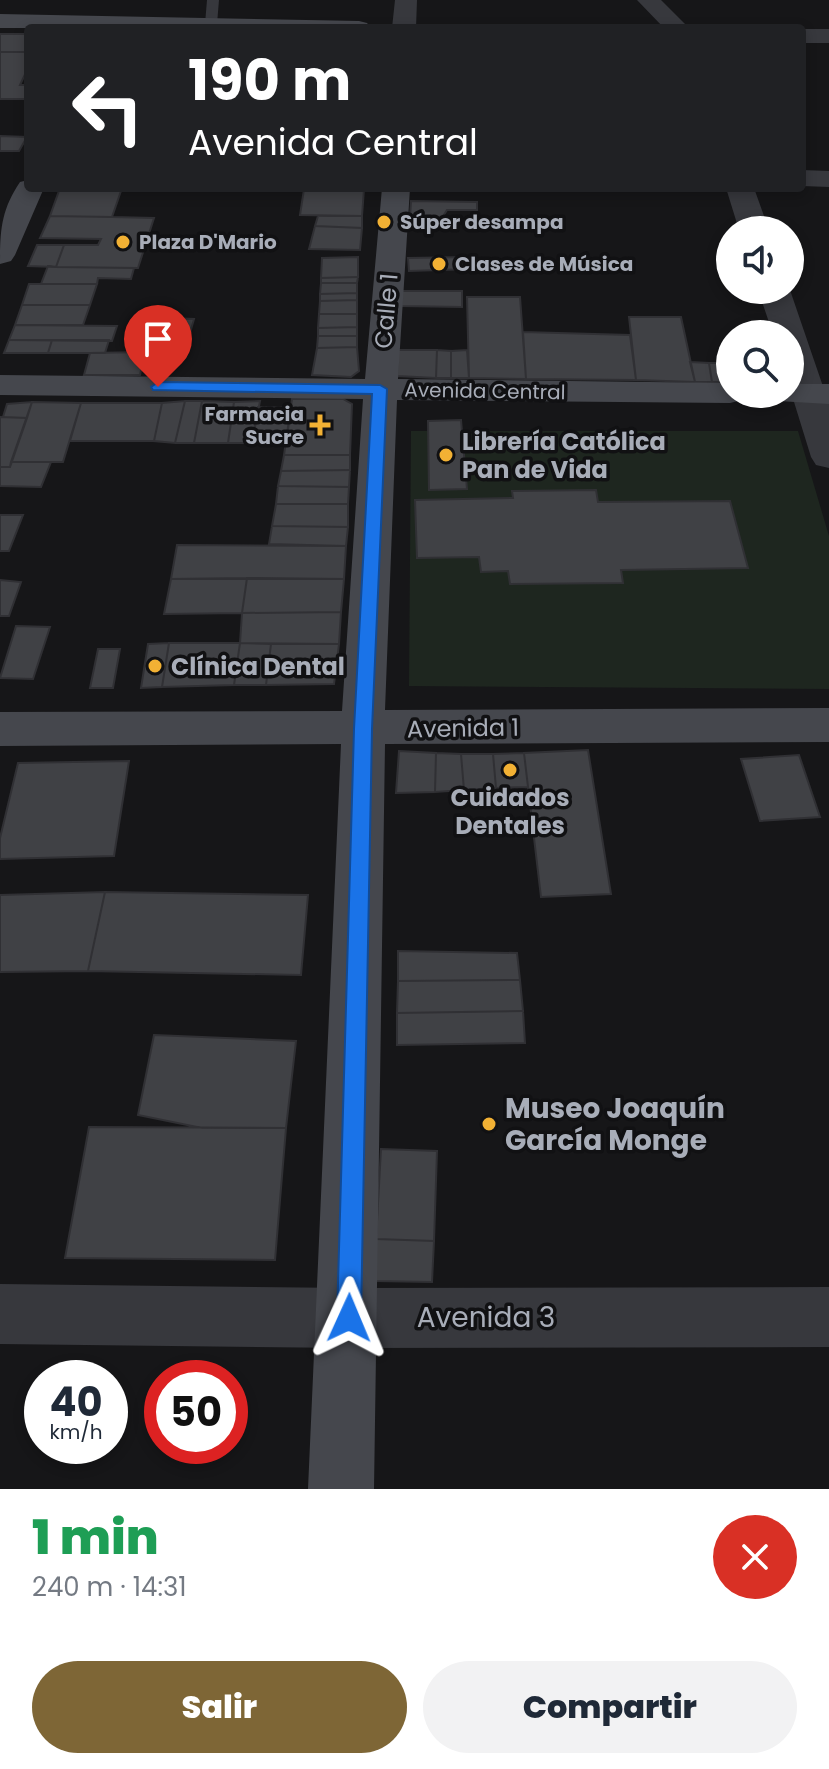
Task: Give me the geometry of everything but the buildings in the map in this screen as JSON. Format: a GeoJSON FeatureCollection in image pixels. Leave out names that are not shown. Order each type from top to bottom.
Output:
{"type":"FeatureCollection","features":[{"type":"Feature","properties":{"kind":"main road"},"geometry":{"type":"LineString","coordinates":[[10,21],[211,24]]}},
{"type":"Feature","properties":{"kind":"main road"},"geometry":{"type":"LineString","coordinates":[[129,24],[139,21]]}},
{"type":"Feature","properties":{"kind":"main road"},"geometry":{"type":"LineString","coordinates":[[0,255],[28,192]]}},
{"type":"Feature","properties":{"kind":"main road","name":"Calle 1"},"geometry":{"type":"LineString","coordinates":[[341,1489],[349,1318],[363,729],[380,389],[396,192]]}},
{"type":"Feature","properties":{"kind":"main road","name":"Avenida Central"},"geometry":{"type":"LineString","coordinates":[[0,385],[716,393]]}},
{"type":"Feature","properties":{"kind":"main road","name":"Avenida 1"},"geometry":{"type":"LineString","coordinates":[[0,729],[829,725]]}},
{"type":"Feature","properties":{"kind":"street"},"geometry":{"type":"LineString","coordinates":[[404,24],[406,0]]}},
{"type":"Feature","properties":{"kind":"street"},"geometry":{"type":"LineString","coordinates":[[648,0],[673,24]]}},
{"type":"Feature","properties":{"kind":"street"},"geometry":{"type":"LineString","coordinates":[[806,36],[829,36]]}},
{"type":"Feature","properties":{"kind":"street"},"geometry":{"type":"LineString","coordinates":[[806,178],[829,179]]}},
{"type":"Feature","properties":{"kind":"street"},"geometry":{"type":"LineString","coordinates":[[741,192],[749,216]]}},
{"type":"Feature","properties":{"kind":"street"},"geometry":{"type":"LineString","coordinates":[[809,394],[829,457]]}},
{"type":"Feature","properties":{"kind":"street","name":"Avenida 3"},"geometry":{"type":"LineString","coordinates":[[0,1314],[349,1318],[829,1317]]}},
{"type":"Feature","properties":{"kind":"lane"},"geometry":{"type":"LineString","coordinates":[[211,24],[213,0]]}},
{"type":"Feature","properties":{"kind":"shaded area"},"geometry":{"type":"Polygon","coordinates":[[[411,431],[798,431],[829,536],[829,689],[409,686],[411,431]],[[596,490],[513,491],[513,498],[415,500],[417,558],[479,557],[481,571],[508,571],[510,584],[622,583],[621,570],[748,567],[730,501],[598,502],[596,490]]]}},
{"type":"Feature","properties":{"kind":"place","name":"Súper desampa"},"geometry":{"type":"Point","coordinates":[384,222]}},
{"type":"Feature","properties":{"kind":"place","name":"Plaza D'Mario"},"geometry":{"type":"Point","coordinates":[123,242]}},
{"type":"Feature","properties":{"kind":"place","name":"Clases de Música"},"geometry":{"type":"Point","coordinates":[439,264]}},
{"type":"Feature","properties":{"kind":"place","name":"Farmacia Sucre"},"geometry":{"type":"Point","coordinates":[320,425]}},
{"type":"Feature","properties":{"kind":"place","name":"Librería Católica Pan de Vida"},"geometry":{"type":"Point","coordinates":[446,455]}},
{"type":"Feature","properties":{"kind":"place","name":"Clínica Dental"},"geometry":{"type":"Point","coordinates":[155,666]}},
{"type":"Feature","properties":{"kind":"place","name":"Cuidados Dentales"},"geometry":{"type":"Point","coordinates":[510,770]}},
{"type":"Feature","properties":{"kind":"place","name":"Museo Joaquín García Monge"},"geometry":{"type":"Point","coordinates":[489,1124]}},
{"type":"Feature","properties":{"kind":"route"},"geometry":{"type":"LineString","coordinates":[[158,387],[380,389],[363,729],[349,1318]]}}]}
